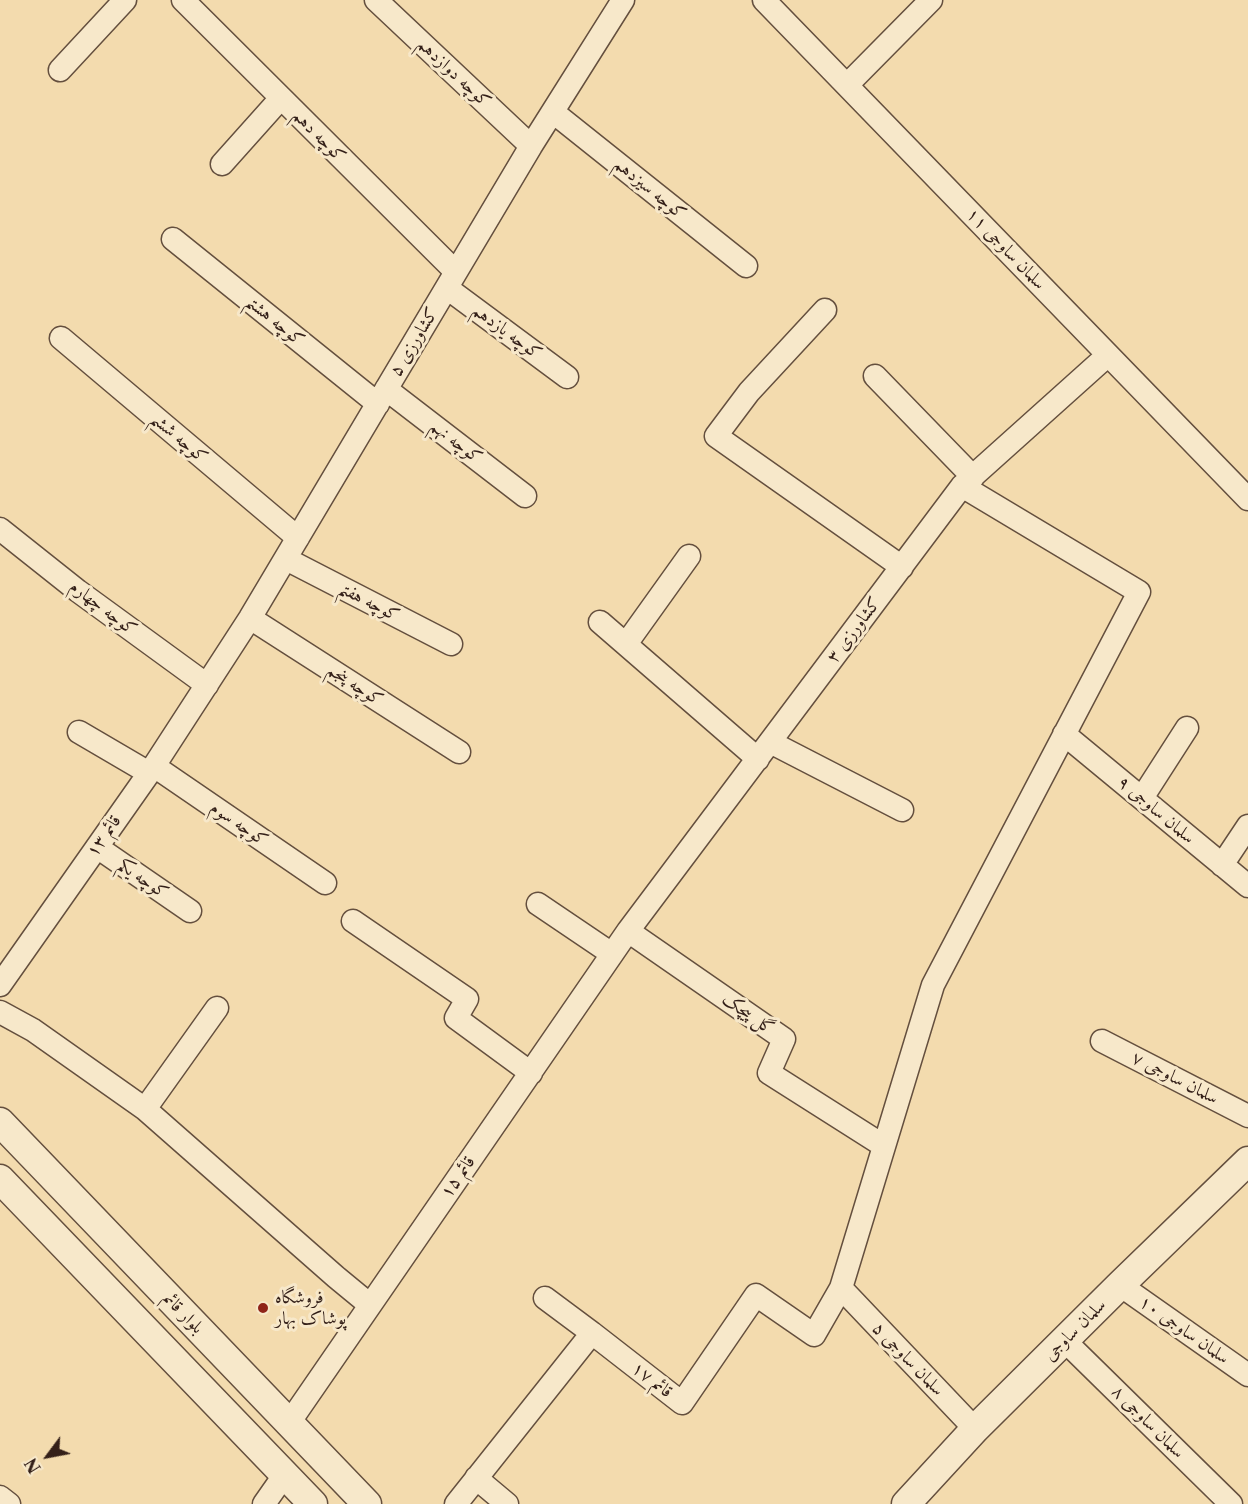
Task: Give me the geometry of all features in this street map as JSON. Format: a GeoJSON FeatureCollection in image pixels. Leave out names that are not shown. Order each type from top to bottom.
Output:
{"type":"FeatureCollection","features":[{"type":"Feature","properties":{"kind":"street"},"geometry":{"type":"LineString","coordinates":[[60,70],[124,0]]}},
{"type":"Feature","properties":{"kind":"street","name":"کوچه دهم"},"geometry":{"type":"LineString","coordinates":[[183,0],[281,98],[451,280]]}},
{"type":"Feature","properties":{"kind":"street","name":"کوچه دوازدهم"},"geometry":{"type":"LineString","coordinates":[[376,0],[531,146]]}},
{"type":"Feature","properties":{"kind":"street","name":"کشاورزی ۵"},"geometry":{"type":"LineString","coordinates":[[207,685],[286,559],[531,146],[623,0]]}},
{"type":"Feature","properties":{"kind":"street","name":"سلمان ساوجی ۱۱"},"geometry":{"type":"LineString","coordinates":[[764,0],[1248,499]]}},
{"type":"Feature","properties":{"kind":"street"},"geometry":{"type":"LineString","coordinates":[[847,85],[931,0]]}},
{"type":"Feature","properties":{"kind":"street"},"geometry":{"type":"LineString","coordinates":[[222,165],[281,98]]}},
{"type":"Feature","properties":{"kind":"street","name":"کوچه سیزدهم"},"geometry":{"type":"LineString","coordinates":[[553,112],[746,266]]}},
{"type":"Feature","properties":{"kind":"street","name":"کوچه هشتم"},"geometry":{"type":"LineString","coordinates":[[173,239],[382,397]]}},
{"type":"Feature","properties":{"kind":"street","name":"کوچه یازدهم"},"geometry":{"type":"LineString","coordinates":[[451,280],[567,376]]}},
{"type":"Feature","properties":{"kind":"street"},"geometry":{"type":"LineString","coordinates":[[825,310],[749,392],[716,436],[902,567]]}},
{"type":"Feature","properties":{"kind":"street","name":"کوچه ششم"},"geometry":{"type":"LineString","coordinates":[[61,338],[298,537]]}},
{"type":"Feature","properties":{"kind":"street","name":"کشاورزی ۳"},"geometry":{"type":"LineString","coordinates":[[628,931],[968,482],[1108,355]]}},
{"type":"Feature","properties":{"kind":"street"},"geometry":{"type":"LineString","coordinates":[[841,1288],[933,986],[1139,592],[968,482],[875,375]]}},
{"type":"Feature","properties":{"kind":"street","name":"کوچه نهم"},"geometry":{"type":"LineString","coordinates":[[382,397],[525,496]]}},
{"type":"Feature","properties":{"kind":"street","name":"کوچه چهارم"},"geometry":{"type":"LineString","coordinates":[[0,529],[78,591],[207,685]]}},
{"type":"Feature","properties":{"kind":"street"},"geometry":{"type":"LineString","coordinates":[[626,644],[689,556]]}},
{"type":"Feature","properties":{"kind":"street","name":"کوچه هفتم"},"geometry":{"type":"LineString","coordinates":[[286,559],[451,644]]}},
{"type":"Feature","properties":{"kind":"street","name":"کوچه پنجم"},"geometry":{"type":"LineString","coordinates":[[250,618],[459,752]]}},
{"type":"Feature","properties":{"kind":"street"},"geometry":{"type":"LineString","coordinates":[[600,622],[764,750],[903,810]]}},
{"type":"Feature","properties":{"kind":"street","name":"قائم ۱۳"},"geometry":{"type":"LineString","coordinates":[[0,985],[207,685]]}},
{"type":"Feature","properties":{"kind":"street"},"geometry":{"type":"LineString","coordinates":[[1142,798],[1187,728]]}},
{"type":"Feature","properties":{"kind":"street","name":"کوچه سوم"},"geometry":{"type":"LineString","coordinates":[[79,732],[151,769],[325,883]]}},
{"type":"Feature","properties":{"kind":"street","name":"سلمان ساوجی ۹"},"geometry":{"type":"LineString","coordinates":[[1065,734],[1248,886]]}},
{"type":"Feature","properties":{"kind":"street"},"geometry":{"type":"LineString","coordinates":[[1222,865],[1248,826]]}},
{"type":"Feature","properties":{"kind":"street","name":"کوچه یکم"},"geometry":{"type":"LineString","coordinates":[[97,847],[190,911]]}},
{"type":"Feature","properties":{"kind":"street"},"geometry":{"type":"LineString","coordinates":[[538,904],[612,954]]}},
{"type":"Feature","properties":{"kind":"street"},"geometry":{"type":"LineString","coordinates":[[353,921],[467,999],[456,1018],[531,1073]]}},
{"type":"Feature","properties":{"kind":"street","name":"گل پیچک"},"geometry":{"type":"LineString","coordinates":[[628,931],[784,1039],[769,1074],[884,1146]]}},
{"type":"Feature","properties":{"kind":"street","name":"قائم ۱۵"},"geometry":{"type":"LineString","coordinates":[[289,1423],[628,931]]}},
{"type":"Feature","properties":{"kind":"street"},"geometry":{"type":"LineString","coordinates":[[146,1109],[217,1008]]}},
{"type":"Feature","properties":{"kind":"street"},"geometry":{"type":"LineString","coordinates":[[0,1012],[33,1030],[146,1109],[370,1305]]}},
{"type":"Feature","properties":{"kind":"street","name":"سلمان ساوجی ۷"},"geometry":{"type":"LineString","coordinates":[[1102,1041],[1248,1116]]}},
{"type":"Feature","properties":{"kind":"street","name":"بلوار قائم"},"geometry":{"type":"LineString","coordinates":[[0,1122],[368,1504]]}},
{"type":"Feature","properties":{"kind":"street","name":"سلمان ساوجی"},"geometry":{"type":"LineString","coordinates":[[906,1504],[975,1430],[1248,1161]]}},
{"type":"Feature","properties":{"kind":"street"},"geometry":{"type":"LineString","coordinates":[[0,1179],[314,1504]]}},
{"type":"Feature","properties":{"kind":"street","name":"سلمان ساوجی ۱۰"},"geometry":{"type":"LineString","coordinates":[[1120,1285],[1248,1375]]}},
{"type":"Feature","properties":{"kind":"street","name":"قائم ۱۷"},"geometry":{"type":"LineString","coordinates":[[592,1333],[682,1403],[756,1295],[814,1335],[841,1288]]}},
{"type":"Feature","properties":{"kind":"street","name":"سلمان ساوجی ۵"},"geometry":{"type":"LineString","coordinates":[[841,1288],[975,1430]]}},
{"type":"Feature","properties":{"kind":"street"},"geometry":{"type":"LineString","coordinates":[[456,1504],[592,1333],[545,1298]]}},
{"type":"Feature","properties":{"kind":"street","name":"سلمان ساوجی ۸"},"geometry":{"type":"LineString","coordinates":[[1065,1341],[1231,1504]]}},
{"type":"Feature","properties":{"kind":"street"},"geometry":{"type":"LineString","coordinates":[[264,1504],[285,1474]]}},
{"type":"Feature","properties":{"kind":"street"},"geometry":{"type":"LineString","coordinates":[[476,1478],[507,1504]]}},
{"type":"Feature","properties":{"kind":"street"},"geometry":{"type":"LineString","coordinates":[[0,1497],[9,1504]]}},
{"type":"Feature","properties":{"kind":"place","name":"فروشگاه پوشاک بهار"},"geometry":{"type":"Point","coordinates":[263,1308]}}]}
